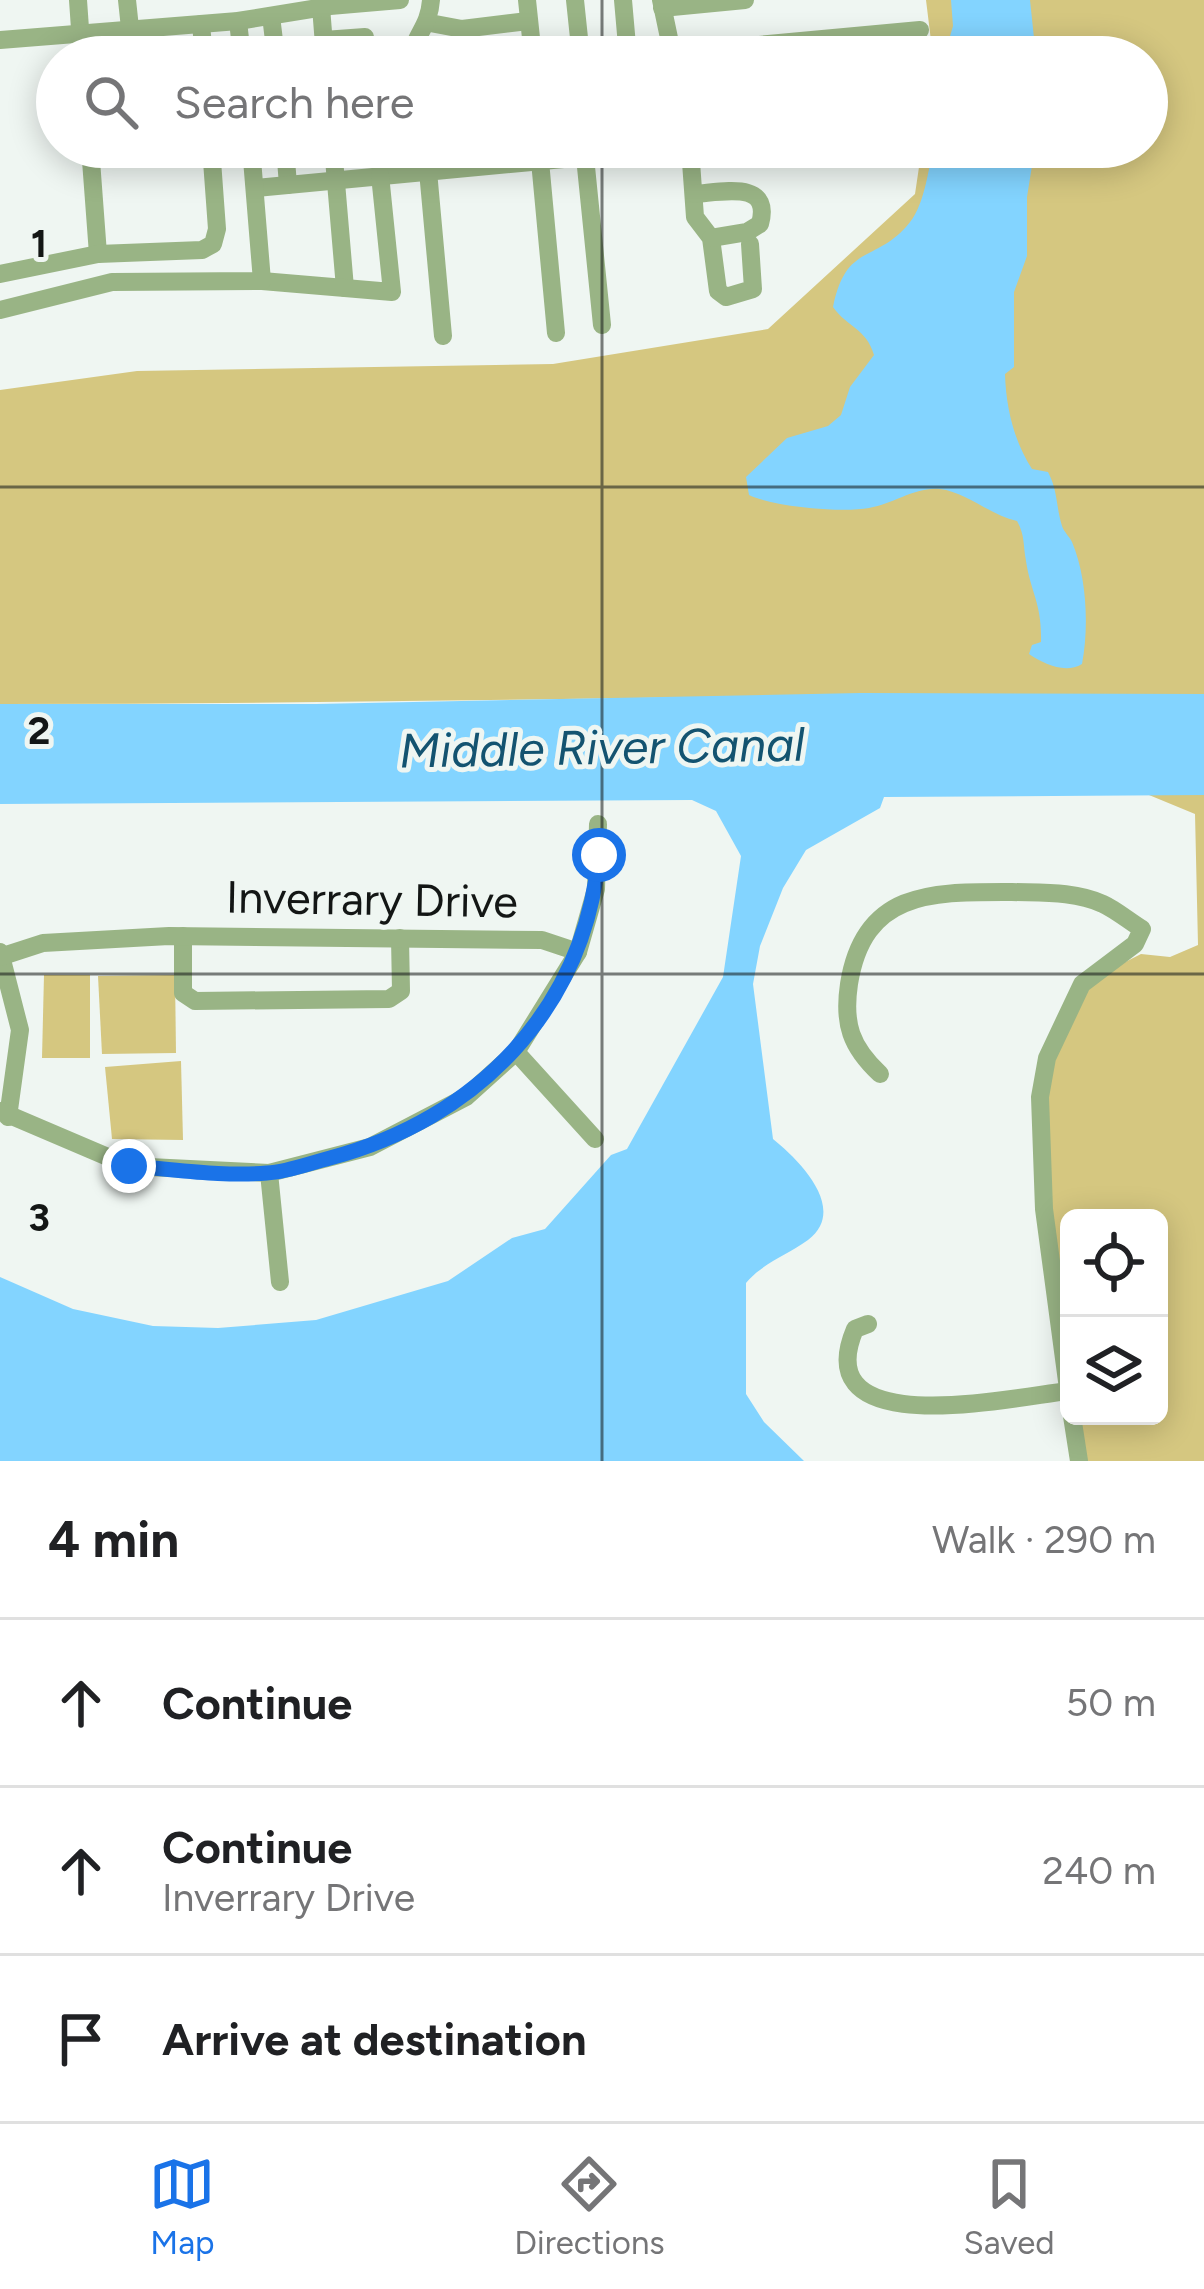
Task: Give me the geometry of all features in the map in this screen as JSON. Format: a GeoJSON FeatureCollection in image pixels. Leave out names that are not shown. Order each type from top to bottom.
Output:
{"type":"FeatureCollection","features":[{"type":"Feature","properties":{"kind":"street"},"geometry":{"type":"LineString","coordinates":[[78,0],[80,36]]}},
{"type":"Feature","properties":{"kind":"street"},"geometry":{"type":"LineString","coordinates":[[127,0],[130,28]]}},
{"type":"Feature","properties":{"kind":"street"},"geometry":{"type":"LineString","coordinates":[[40,36],[238,21],[350,2],[400,0]]}},
{"type":"Feature","properties":{"kind":"street"},"geometry":{"type":"LineString","coordinates":[[419,36],[430,22],[431,0]]}},
{"type":"Feature","properties":{"kind":"street"},"geometry":{"type":"LineString","coordinates":[[527,0],[530,36]]}},
{"type":"Feature","properties":{"kind":"street"},"geometry":{"type":"LineString","coordinates":[[575,0],[579,36]]}},
{"type":"Feature","properties":{"kind":"street"},"geometry":{"type":"LineString","coordinates":[[623,0],[626,36]]}},
{"type":"Feature","properties":{"kind":"street"},"geometry":{"type":"LineString","coordinates":[[668,36],[662,4],[745,0]]}},
{"type":"Feature","properties":{"kind":"street"},"geometry":{"type":"LineString","coordinates":[[321,7],[324,36]]}},
{"type":"Feature","properties":{"kind":"street"},"geometry":{"type":"LineString","coordinates":[[272,16],[274,36]]}},
{"type":"Feature","properties":{"kind":"street"},"geometry":{"type":"LineString","coordinates":[[238,21],[240,36]]}},
{"type":"Feature","properties":{"kind":"street"},"geometry":{"type":"LineString","coordinates":[[430,22],[462,29],[528,21]]}},
{"type":"Feature","properties":{"kind":"street"},"geometry":{"type":"LineString","coordinates":[[201,24],[202,36]]}},
{"type":"Feature","properties":{"kind":"street"},"geometry":{"type":"LineString","coordinates":[[860,36],[920,30]]}},
{"type":"Feature","properties":{"kind":"street"},"geometry":{"type":"LineString","coordinates":[[0,40],[36,36]]}},
{"type":"Feature","properties":{"kind":"street"},"geometry":{"type":"LineString","coordinates":[[92,168],[98,254]]}},
{"type":"Feature","properties":{"kind":"street"},"geometry":{"type":"LineString","coordinates":[[0,274],[98,254],[202,250],[213,244],[218,229],[214,168]]}},
{"type":"Feature","properties":{"kind":"street"},"geometry":{"type":"LineString","coordinates":[[254,168],[262,281]]}},
{"type":"Feature","properties":{"kind":"street"},"geometry":{"type":"LineString","coordinates":[[287,168],[288,184]]}},
{"type":"Feature","properties":{"kind":"street"},"geometry":{"type":"LineString","coordinates":[[334,168],[345,288]]}},
{"type":"Feature","properties":{"kind":"street"},"geometry":{"type":"LineString","coordinates":[[256,188],[461,168]]}},
{"type":"Feature","properties":{"kind":"street"},"geometry":{"type":"LineString","coordinates":[[540,168],[556,333]]}},
{"type":"Feature","properties":{"kind":"street"},"geometry":{"type":"LineString","coordinates":[[590,168],[602,325]]}},
{"type":"Feature","properties":{"kind":"street"},"geometry":{"type":"LineString","coordinates":[[689,168],[695,218],[711,238],[718,291],[726,296],[753,289],[750,244]]}},
{"type":"Feature","properties":{"kind":"street"},"geometry":{"type":"LineString","coordinates":[[428,171],[442,336]]}},
{"type":"Feature","properties":{"kind":"street"},"geometry":{"type":"LineString","coordinates":[[0,310],[112,282],[262,281],[392,292],[380,175]]}},
{"type":"Feature","properties":{"kind":"street"},"geometry":{"type":"LineString","coordinates":[[695,194],[743,190],[759,198],[763,206],[760,224],[754,229],[711,238]]}},
{"type":"Feature","properties":{"kind":"street"},"geometry":{"type":"LineString","coordinates":[[578,952],[596,889],[598,824]]}},
{"type":"Feature","properties":{"kind":"street"},"geometry":{"type":"LineString","coordinates":[[880,1074],[856,1052],[845,1014],[854,957],[893,908],[922,894],[1058,893],[1101,902],[1142,928],[1135,944],[1082,984],[1047,1058],[1040,1097],[1044,1209],[1060,1327]]}},
{"type":"Feature","properties":{"kind":"street"},"geometry":{"type":"LineString","coordinates":[[183,936],[183,993],[195,1001],[389,999],[401,991],[400,938]]}},
{"type":"Feature","properties":{"kind":"street","name":"Inverrary Drive"},"geometry":{"type":"LineString","coordinates":[[183,936],[400,938],[542,940],[578,952],[516,1052],[466,1096],[370,1147],[269,1174],[129,1166],[4,1114],[20,1030],[0,956],[43,943],[183,936]]}},
{"type":"Feature","properties":{"kind":"street"},"geometry":{"type":"LineString","coordinates":[[516,1052],[595,1138]]}},
{"type":"Feature","properties":{"kind":"street"},"geometry":{"type":"LineString","coordinates":[[269,1174],[280,1282]]}},
{"type":"Feature","properties":{"kind":"street"},"geometry":{"type":"LineString","coordinates":[[868,1324],[855,1329],[846,1351],[847,1374],[863,1393],[897,1403],[963,1406],[1060,1395]]}},
{"type":"Feature","properties":{"kind":"street"},"geometry":{"type":"LineString","coordinates":[[1073,1425],[1079,1461]]}},
{"type":"Feature","properties":{"kind":"shaded area"},"geometry":{"type":"Polygon","coordinates":[[[926,0],[1204,0],[1204,694],[0,704],[0,390],[137,371],[553,364],[768,329],[915,194],[919,168],[1168,168],[1168,36],[930,36],[926,0]]]}},
{"type":"Feature","properties":{"kind":"shaded area"},"geometry":{"type":"Polygon","coordinates":[[[1149,795],[1204,795],[1204,1461],[1079,1461],[1073,1425],[1168,1425],[1168,1209],[1060,1209],[1060,1303],[1040,1097],[1082,984],[1141,954],[1170,957],[1198,945],[1195,814],[1149,795]]]}},
{"type":"Feature","properties":{"kind":"shaded area"},"geometry":{"type":"Polygon","coordinates":[[[44,975],[90,975],[90,1058],[42,1058],[44,975]]]}},
{"type":"Feature","properties":{"kind":"shaded area"},"geometry":{"type":"Polygon","coordinates":[[[175,975],[176,1053],[102,1054],[98,976],[175,975]]]}},
{"type":"Feature","properties":{"kind":"shaded area"},"geometry":{"type":"Polygon","coordinates":[[[181,1061],[183,1140],[112,1139],[105,1067],[181,1061]]]}},
{"type":"Feature","properties":{"kind":"water"},"geometry":{"type":"Polygon","coordinates":[[[951,0],[1030,0],[1034,36],[950,36],[951,0]]]}},
{"type":"Feature","properties":{"kind":"water"},"geometry":{"type":"Polygon","coordinates":[[[929,168],[1032,168],[1027,256],[1014,292],[1014,367],[1005,374],[1006,387],[1020,447],[1032,469],[1048,472],[1062,526],[1081,571],[1086,635],[1082,664],[1075,667],[1055,666],[1029,654],[1032,645],[1041,642],[1041,629],[1017,521],[940,489],[857,509],[791,506],[749,495],[746,477],[787,438],[828,426],[841,415],[850,387],[874,355],[866,339],[833,307],[839,287],[853,263],[906,227],[921,200],[929,168]]]}},
{"type":"Feature","properties":{"kind":"water","name":"Middle River Canal"},"geometry":{"type":"Polygon","coordinates":[[[861,693],[1204,694],[1204,795],[884,797],[880,808],[806,850],[783,888],[760,946],[753,984],[773,1139],[815,1185],[823,1214],[808,1240],[746,1283],[746,1394],[764,1422],[804,1461],[0,1461],[0,1277],[73,1309],[153,1326],[218,1328],[316,1320],[448,1281],[512,1238],[545,1229],[611,1155],[627,1149],[723,977],[741,856],[716,811],[692,800],[0,804],[0,704],[316,704],[861,693]]]}},
{"type":"Feature","properties":{"kind":"route"},"geometry":{"type":"LineString","coordinates":[[129,1166],[269,1174],[370,1147],[466,1096],[516,1052],[578,952],[596,889],[599,855]]}}]}
